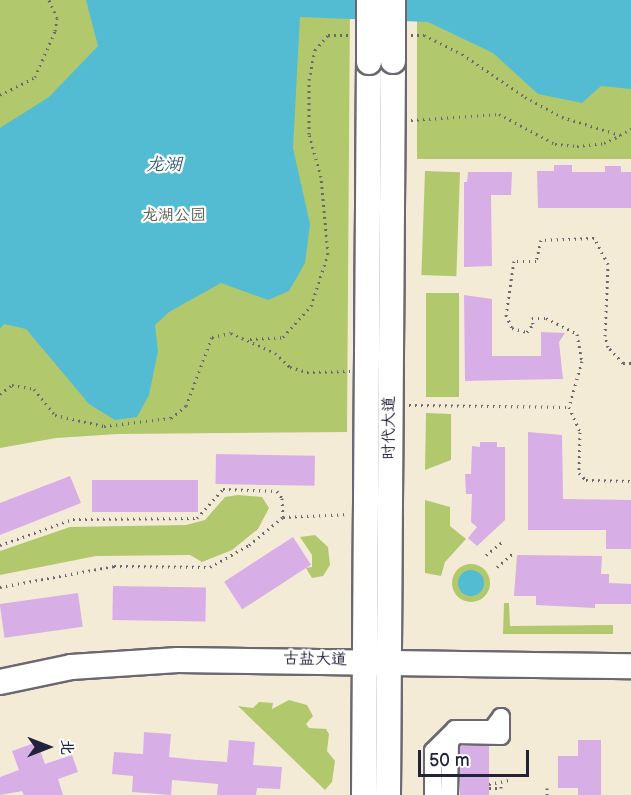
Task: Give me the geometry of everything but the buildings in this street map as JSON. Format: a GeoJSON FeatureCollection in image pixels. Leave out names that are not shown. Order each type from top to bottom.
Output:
{"type":"FeatureCollection","features":[{"type":"Feature","properties":{"kind":"main road","name":"时代大道"},"geometry":{"type":"LineString","coordinates":[[364,795],[369,0]]}},
{"type":"Feature","properties":{"kind":"main road","name":"时代大道"},"geometry":{"type":"LineString","coordinates":[[388,795],[393,0]]}},
{"type":"Feature","properties":{"kind":"main road","name":"古盐大道"},"geometry":{"type":"LineString","coordinates":[[0,682],[71,667],[130,661],[365,660],[631,666]]}},
{"type":"Feature","properties":{"kind":"street"},"geometry":{"type":"LineString","coordinates":[[433,795],[433,751],[455,729],[492,729],[501,717],[501,736],[456,735],[450,742],[449,795]]}},
{"type":"Feature","properties":{"kind":"path"},"geometry":{"type":"LineString","coordinates":[[0,95],[35,78],[55,31],[57,18],[50,0]]}},
{"type":"Feature","properties":{"kind":"path"},"geometry":{"type":"LineString","coordinates":[[250,339],[283,337],[310,306],[328,254],[321,177],[309,134],[309,80],[315,50],[328,35]]}},
{"type":"Feature","properties":{"kind":"path"},"geometry":{"type":"LineString","coordinates":[[424,35],[462,54],[525,97],[562,117],[620,135]]}},
{"type":"Feature","properties":{"kind":"path"},"geometry":{"type":"LineString","coordinates":[[392,120],[499,114],[555,144],[577,146],[604,143],[631,129]]}},
{"type":"Feature","properties":{"kind":"path"},"geometry":{"type":"LineString","coordinates":[[631,363],[623,363],[612,353],[605,336],[608,264],[601,246],[594,238],[540,240],[536,261],[512,264],[514,279],[507,323],[512,328],[526,332],[533,324],[532,318],[556,320],[577,334],[582,361],[569,407],[580,432],[581,477],[631,481]]}},
{"type":"Feature","properties":{"kind":"path"},"geometry":{"type":"LineString","coordinates":[[0,394],[12,386],[34,389],[54,415],[104,426],[171,418],[186,406],[212,337],[231,333],[250,339],[275,352],[290,367],[307,372],[367,371]]}},
{"type":"Feature","properties":{"kind":"path"},"geometry":{"type":"LineString","coordinates":[[390,405],[569,407]]}},
{"type":"Feature","properties":{"kind":"path"},"geometry":{"type":"LineString","coordinates":[[0,545],[73,519],[197,518],[223,489],[277,491],[282,498],[283,516]]}},
{"type":"Feature","properties":{"kind":"path"},"geometry":{"type":"LineString","coordinates":[[0,587],[114,566],[210,567],[249,545],[283,516],[366,514]]}},
{"type":"Feature","properties":{"kind":"path"},"geometry":{"type":"LineString","coordinates":[[486,555],[503,541]]}},
{"type":"Feature","properties":{"kind":"path"},"geometry":{"type":"LineString","coordinates":[[497,567],[514,552]]}},
{"type":"Feature","properties":{"kind":"path"},"geometry":{"type":"LineString","coordinates":[[489,786],[501,788],[501,780],[509,780]]}},
{"type":"Feature","properties":{"kind":"path"},"geometry":{"type":"LineString","coordinates":[[547,788],[547,795]]}},
{"type":"Feature","properties":{"kind":"green space","name":"龙湖"},"geometry":{"type":"Polygon","coordinates":[[[0,0],[350,0],[347,432],[118,434],[56,438],[0,448],[0,0]]]}},
{"type":"Feature","properties":{"kind":"green space"},"geometry":{"type":"Polygon","coordinates":[[[417,0],[631,0],[631,159],[417,159],[417,0]]]}},
{"type":"Feature","properties":{"kind":"green space"},"geometry":{"type":"Polygon","coordinates":[[[425,171],[460,172],[456,276],[421,275],[425,171]]]}},
{"type":"Feature","properties":{"kind":"green space"},"geometry":{"type":"Polygon","coordinates":[[[426,293],[459,293],[459,397],[426,397],[426,293]]]}},
{"type":"Feature","properties":{"kind":"green space"},"geometry":{"type":"Polygon","coordinates":[[[426,413],[451,414],[451,460],[425,470],[426,413]]]}},
{"type":"Feature","properties":{"kind":"green space"},"geometry":{"type":"Polygon","coordinates":[[[238,495],[262,497],[269,508],[258,529],[232,550],[202,562],[190,555],[96,556],[0,575],[0,551],[70,527],[186,525],[205,520],[225,497],[238,495]]]}},
{"type":"Feature","properties":{"kind":"green space"},"geometry":{"type":"Polygon","coordinates":[[[425,500],[450,507],[450,526],[466,539],[445,562],[441,576],[425,573],[425,500]]]}},
{"type":"Feature","properties":{"kind":"green space"},"geometry":{"type":"Polygon","coordinates":[[[315,535],[328,547],[330,565],[323,576],[312,578],[306,568],[312,567],[312,555],[300,537],[315,535]]]}},
{"type":"Feature","properties":{"kind":"green space"},"geometry":{"type":"Polygon","coordinates":[[[471,564],[484,570],[490,583],[484,596],[471,602],[458,596],[452,583],[458,570],[471,564]]]}},
{"type":"Feature","properties":{"kind":"green space"},"geometry":{"type":"Polygon","coordinates":[[[504,603],[509,603],[510,626],[613,625],[613,634],[503,634],[504,603]]]}},
{"type":"Feature","properties":{"kind":"green space"},"geometry":{"type":"Polygon","coordinates":[[[289,700],[307,705],[313,716],[306,724],[309,728],[326,729],[329,734],[327,751],[335,761],[332,782],[325,790],[238,706],[253,708],[259,702],[273,703],[272,709],[289,700]]]}},
{"type":"Feature","properties":{"kind":"water","name":"龙湖"},"geometry":{"type":"Polygon","coordinates":[[[86,0],[631,0],[631,89],[601,86],[582,103],[538,94],[493,53],[428,22],[300,17],[293,148],[310,224],[305,263],[289,291],[268,300],[221,283],[169,312],[155,325],[158,351],[149,395],[137,417],[115,420],[89,404],[26,329],[4,324],[0,329],[0,128],[49,97],[98,46],[86,0]]]}},
{"type":"Feature","properties":{"kind":"water"},"geometry":{"type":"Polygon","coordinates":[[[471,570],[480,574],[484,583],[480,592],[471,596],[462,592],[458,583],[462,574],[471,570]]]}},
{"type":"Feature","properties":{"kind":"park label","name":"龙湖公园"},"geometry":{"type":"Point","coordinates":[174,216]}}]}
